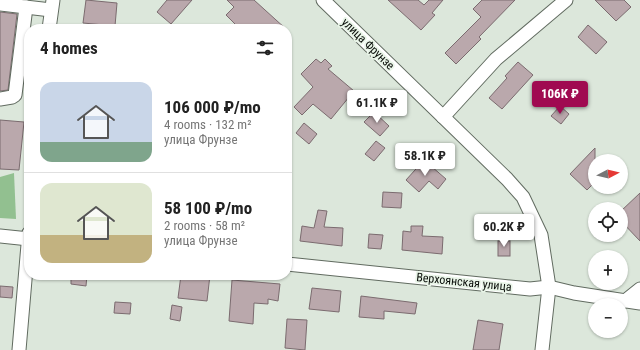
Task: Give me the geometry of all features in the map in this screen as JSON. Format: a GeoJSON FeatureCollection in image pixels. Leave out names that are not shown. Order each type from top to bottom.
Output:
{"type":"FeatureCollection","features":[{"type":"Feature","properties":{"kind":"street","name":"улица Фрунзе"},"geometry":{"type":"LineString","coordinates":[[323,0],[507,179],[523,197],[541,235],[549,287],[542,350]]}},
{"type":"Feature","properties":{"kind":"street"},"geometry":{"type":"LineString","coordinates":[[443,117],[496,59],[566,0]]}},
{"type":"Feature","properties":{"kind":"street"},"geometry":{"type":"LineString","coordinates":[[0,4],[26,7],[52,5],[50,24]]}},
{"type":"Feature","properties":{"kind":"street"},"geometry":{"type":"LineString","coordinates":[[0,99],[15,95],[26,7]]}},
{"type":"Feature","properties":{"kind":"street"},"geometry":{"type":"LineString","coordinates":[[0,236],[24,237]]}},
{"type":"Feature","properties":{"kind":"street","name":"Верхоянская улица"},"geometry":{"type":"LineString","coordinates":[[292,265],[530,289],[549,287],[606,298]]}},
{"type":"Feature","properties":{"kind":"street"},"geometry":{"type":"LineString","coordinates":[[19,350],[25,280]]}},
{"type":"Feature","properties":{"kind":"street"},"geometry":{"type":"LineString","coordinates":[[628,299],[640,289]]}},
{"type":"Feature","properties":{"kind":"street","name":"Верхоянская улица"},"geometry":{"type":"LineString","coordinates":[[628,301],[640,303]]}},
{"type":"Feature","properties":{"kind":"green space"},"geometry":{"type":"Polygon","coordinates":[[[14,173],[16,219],[0,218],[0,177],[14,173]]]}},
{"type":"Feature","properties":{"kind":"building"},"geometry":{"type":"Polygon","coordinates":[[[86,0],[117,3],[115,24],[83,23],[86,0]]]}},
{"type":"Feature","properties":{"kind":"building"},"geometry":{"type":"Polygon","coordinates":[[[167,0],[192,0],[171,24],[157,12],[167,0]]]}},
{"type":"Feature","properties":{"kind":"building"},"geometry":{"type":"Polygon","coordinates":[[[227,0],[254,0],[280,24],[235,24],[226,15],[234,7],[227,0]]]}},
{"type":"Feature","properties":{"kind":"building"},"geometry":{"type":"Polygon","coordinates":[[[388,0],[418,0],[424,5],[429,0],[443,0],[432,13],[435,15],[421,30],[388,0]]]}},
{"type":"Feature","properties":{"kind":"building"},"geometry":{"type":"Polygon","coordinates":[[[482,0],[515,0],[479,37],[481,39],[456,64],[445,53],[481,17],[473,9],[482,0]]]}},
{"type":"Feature","properties":{"kind":"building"},"geometry":{"type":"Polygon","coordinates":[[[595,0],[624,0],[631,7],[616,21],[595,0]]]}},
{"type":"Feature","properties":{"kind":"building"},"geometry":{"type":"Polygon","coordinates":[[[0,12],[17,14],[8,90],[0,91],[0,12]]]}},
{"type":"Feature","properties":{"kind":"building"},"geometry":{"type":"Polygon","coordinates":[[[588,25],[607,42],[596,54],[578,37],[588,25]]]}},
{"type":"Feature","properties":{"kind":"building"},"geometry":{"type":"Polygon","coordinates":[[[316,59],[321,63],[325,59],[332,66],[328,69],[354,91],[331,119],[313,104],[302,115],[294,107],[313,87],[301,74],[316,59]]]}},
{"type":"Feature","properties":{"kind":"building"},"geometry":{"type":"Polygon","coordinates":[[[518,62],[533,75],[502,109],[489,98],[507,78],[505,76],[518,62]]]}},
{"type":"Feature","properties":{"kind":"building"},"geometry":{"type":"Polygon","coordinates":[[[560,106],[569,114],[561,124],[551,116],[560,106]]]}},
{"type":"Feature","properties":{"kind":"building"},"geometry":{"type":"Polygon","coordinates":[[[374,112],[389,126],[380,136],[364,122],[374,112]]]}},
{"type":"Feature","properties":{"kind":"building"},"geometry":{"type":"Polygon","coordinates":[[[0,120],[24,122],[19,170],[0,169],[0,120]]]}},
{"type":"Feature","properties":{"kind":"building"},"geometry":{"type":"Polygon","coordinates":[[[304,123],[317,134],[309,144],[296,133],[304,123]]]}},
{"type":"Feature","properties":{"kind":"building"},"geometry":{"type":"Polygon","coordinates":[[[376,141],[385,148],[374,161],[365,154],[376,141]]]}},
{"type":"Feature","properties":{"kind":"building"},"geometry":{"type":"Polygon","coordinates":[[[595,148],[595,154],[589,154],[595,148]]]}},
{"type":"Feature","properties":{"kind":"building"},"geometry":{"type":"Polygon","coordinates":[[[588,155],[588,189],[587,190],[570,174],[588,155]]]}},
{"type":"Feature","properties":{"kind":"building"},"geometry":{"type":"Polygon","coordinates":[[[424,160],[446,179],[438,189],[429,181],[419,192],[406,180],[424,160]]]}},
{"type":"Feature","properties":{"kind":"building"},"geometry":{"type":"Polygon","coordinates":[[[383,192],[402,193],[401,208],[382,207],[383,192]]]}},
{"type":"Feature","properties":{"kind":"building"},"geometry":{"type":"Polygon","coordinates":[[[640,193],[640,241],[628,228],[628,204],[640,193]]]}},
{"type":"Feature","properties":{"kind":"building"},"geometry":{"type":"Polygon","coordinates":[[[318,210],[327,211],[324,227],[343,228],[342,246],[300,241],[302,226],[314,228],[318,210]]]}},
{"type":"Feature","properties":{"kind":"building"},"geometry":{"type":"Polygon","coordinates":[[[411,226],[423,226],[422,236],[443,237],[442,254],[402,250],[403,231],[411,232],[411,226]]]}},
{"type":"Feature","properties":{"kind":"building"},"geometry":{"type":"Polygon","coordinates":[[[369,234],[383,235],[381,249],[368,248],[369,234]]]}},
{"type":"Feature","properties":{"kind":"building"},"geometry":{"type":"Polygon","coordinates":[[[498,241],[510,241],[510,256],[498,256],[498,241]]]}},
{"type":"Feature","properties":{"kind":"building"},"geometry":{"type":"Polygon","coordinates":[[[71,280],[87,280],[86,286],[71,284],[71,280]]]}},
{"type":"Feature","properties":{"kind":"building"},"geometry":{"type":"Polygon","coordinates":[[[180,280],[209,280],[207,301],[178,298],[180,280]]]}},
{"type":"Feature","properties":{"kind":"building"},"geometry":{"type":"Polygon","coordinates":[[[232,280],[280,284],[278,301],[268,299],[268,304],[254,303],[253,324],[229,321],[232,280]]]}},
{"type":"Feature","properties":{"kind":"building"},"geometry":{"type":"Polygon","coordinates":[[[0,286],[13,287],[12,298],[0,297],[0,286]]]}},
{"type":"Feature","properties":{"kind":"building"},"geometry":{"type":"Polygon","coordinates":[[[312,288],[341,291],[339,312],[309,309],[312,288]]]}},
{"type":"Feature","properties":{"kind":"building"},"geometry":{"type":"Polygon","coordinates":[[[361,296],[417,303],[415,314],[384,311],[384,319],[359,317],[361,296]]]}},
{"type":"Feature","properties":{"kind":"building"},"geometry":{"type":"Polygon","coordinates":[[[115,302],[131,303],[130,314],[114,313],[115,302]]]}},
{"type":"Feature","properties":{"kind":"building"},"geometry":{"type":"Polygon","coordinates":[[[172,305],[182,307],[180,321],[170,319],[172,305]]]}},
{"type":"Feature","properties":{"kind":"building"},"geometry":{"type":"Polygon","coordinates":[[[287,319],[307,320],[305,350],[285,348],[287,319]]]}},
{"type":"Feature","properties":{"kind":"building"},"geometry":{"type":"Polygon","coordinates":[[[478,320],[503,324],[499,350],[473,350],[478,320]]]}}]}
